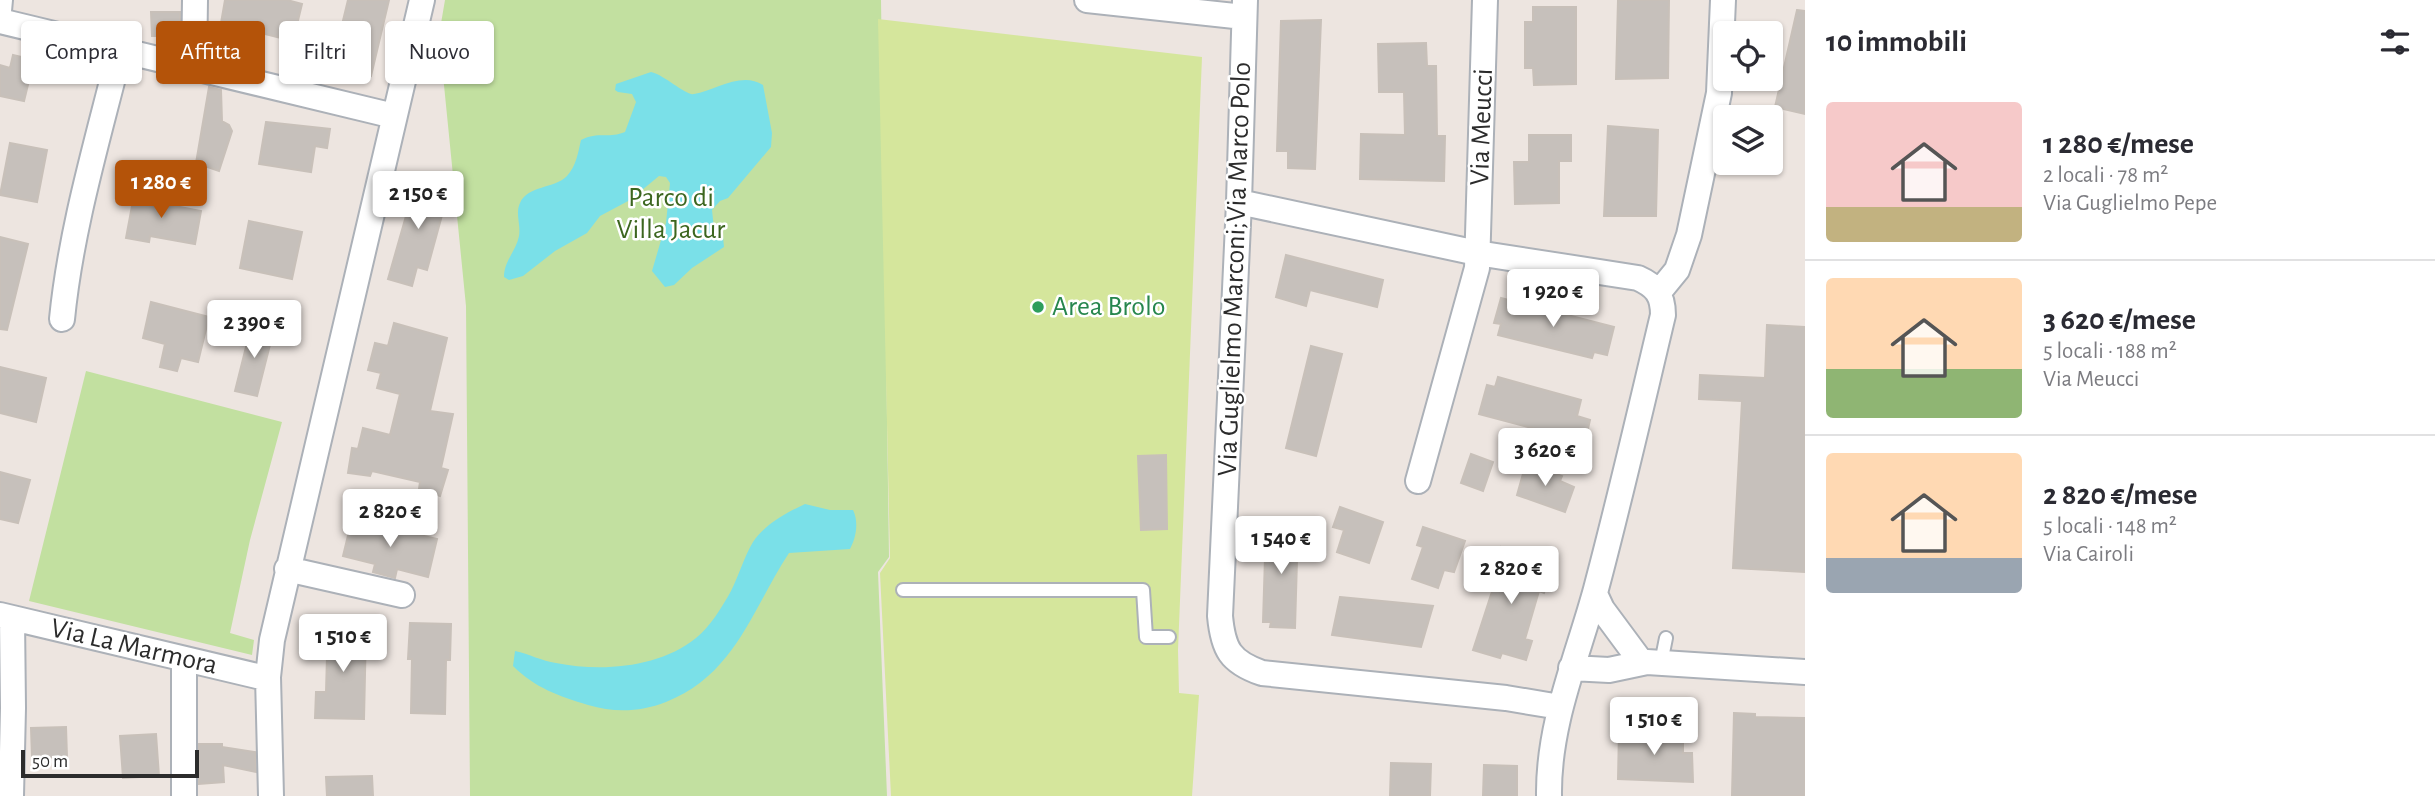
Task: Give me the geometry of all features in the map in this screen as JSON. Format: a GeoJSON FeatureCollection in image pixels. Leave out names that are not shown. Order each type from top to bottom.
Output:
{"type":"FeatureCollection","features":[{"type":"Feature","properties":{"kind":"street"},"geometry":{"type":"LineString","coordinates":[[195,0],[195,21]]}},
{"type":"Feature","properties":{"kind":"street"},"geometry":{"type":"LineString","coordinates":[[271,796],[268,677],[272,640],[422,0]]}},
{"type":"Feature","properties":{"kind":"street"},"geometry":{"type":"LineString","coordinates":[[1087,0],[1245,8]]}},
{"type":"Feature","properties":{"kind":"street","name":"Via Meucci"},"geometry":{"type":"LineString","coordinates":[[1418,481],[1477,268],[1485,0]]}},
{"type":"Feature","properties":{"kind":"street"},"geometry":{"type":"LineString","coordinates":[[1659,292],[1677,270],[1689,235],[1719,93],[1723,0]]}},
{"type":"Feature","properties":{"kind":"street","name":"Via Guglielmo Marconi;Via Marco Polo"},"geometry":{"type":"LineString","coordinates":[[1245,8],[1220,616],[1221,635],[1226,649],[1235,659],[1262,673],[1506,698],[1560,707]]}},
{"type":"Feature","properties":{"kind":"street"},"geometry":{"type":"LineString","coordinates":[[3,15],[23,21]]}},
{"type":"Feature","properties":{"kind":"street"},"geometry":{"type":"LineString","coordinates":[[62,320],[66,276],[75,232],[112,84]]}},
{"type":"Feature","properties":{"kind":"street"},"geometry":{"type":"LineString","coordinates":[[263,84],[394,116]]}},
{"type":"Feature","properties":{"kind":"street"},"geometry":{"type":"LineString","coordinates":[[1239,202],[1478,253],[1638,278],[1650,283],[1659,292],[1663,300],[1663,315],[1594,594],[1560,707],[1552,744],[1549,796]]}},
{"type":"Feature","properties":{"kind":"street"},"geometry":{"type":"LineString","coordinates":[[287,569],[402,595]]}},
{"type":"Feature","properties":{"kind":"street"},"geometry":{"type":"LineString","coordinates":[[1594,594],[1602,610],[1644,657]]}},
{"type":"Feature","properties":{"kind":"street"},"geometry":{"type":"LineString","coordinates":[[6,617],[13,708],[11,796]]}},
{"type":"Feature","properties":{"kind":"street","name":"Via La Marmora"},"geometry":{"type":"LineString","coordinates":[[6,617],[268,677]]}},
{"type":"Feature","properties":{"kind":"street"},"geometry":{"type":"LineString","coordinates":[[1581,637],[1595,637],[1644,657],[1805,672]]}},
{"type":"Feature","properties":{"kind":"street"},"geometry":{"type":"LineString","coordinates":[[1572,668],[1609,670],[1644,657]]}},
{"type":"Feature","properties":{"kind":"street"},"geometry":{"type":"LineString","coordinates":[[184,659],[184,796]]}},
{"type":"Feature","properties":{"kind":"lane"},"geometry":{"type":"LineString","coordinates":[[904,590],[1143,590],[1146,637],[1169,637]]}},
{"type":"Feature","properties":{"kind":"lane"},"geometry":{"type":"LineString","coordinates":[[1644,657],[1666,638]]}},
{"type":"Feature","properties":{"kind":"green space","name":"Parco di Villa Jacur"},"geometry":{"type":"Polygon","coordinates":[[[445,0],[881,0],[889,557],[878,572],[887,796],[470,796],[466,306],[444,84],[494,84],[494,21],[441,21],[445,0]]]}},
{"type":"Feature","properties":{"kind":"green space","name":"Area Brolo"},"geometry":{"type":"Polygon","coordinates":[[[878,19],[1202,57],[1178,650],[1179,693],[1199,695],[1192,796],[891,796],[880,573],[890,558],[878,19]]]}},
{"type":"Feature","properties":{"kind":"green space"},"geometry":{"type":"Polygon","coordinates":[[[86,371],[282,422],[250,540],[230,633],[254,640],[252,655],[29,601],[86,371]]]}},
{"type":"Feature","properties":{"kind":"water"},"geometry":{"type":"Polygon","coordinates":[[[651,72],[690,94],[737,81],[755,81],[763,85],[772,133],[771,147],[728,198],[720,201],[712,210],[714,229],[723,237],[724,247],[692,268],[674,285],[665,287],[652,271],[666,223],[670,183],[666,177],[659,176],[630,200],[600,216],[587,233],[555,251],[523,276],[509,280],[504,277],[519,236],[518,211],[524,197],[567,176],[575,164],[581,140],[625,132],[636,102],[632,94],[615,90],[616,84],[651,72]]]}},
{"type":"Feature","properties":{"kind":"water"},"geometry":{"type":"Polygon","coordinates":[[[805,504],[830,510],[853,510],[856,530],[850,549],[789,553],[740,638],[710,675],[690,690],[647,708],[598,708],[548,690],[513,666],[515,651],[573,666],[610,667],[647,661],[681,648],[696,638],[715,616],[731,591],[758,536],[776,520],[805,504]]]}},
{"type":"Feature","properties":{"kind":"building"},"geometry":{"type":"Polygon","coordinates":[[[225,0],[287,0],[302,4],[298,21],[279,21],[279,38],[265,34],[265,21],[221,21],[225,0]]]}},
{"type":"Feature","properties":{"kind":"building"},"geometry":{"type":"Polygon","coordinates":[[[348,0],[389,0],[371,76],[371,21],[343,21],[348,0]]]}},
{"type":"Feature","properties":{"kind":"building"},"geometry":{"type":"Polygon","coordinates":[[[1618,0],[1669,0],[1668,78],[1616,79],[1618,0]]]}},
{"type":"Feature","properties":{"kind":"building"},"geometry":{"type":"Polygon","coordinates":[[[1533,7],[1576,7],[1576,84],[1534,85],[1533,68],[1525,68],[1525,22],[1533,22],[1533,7]]]}},
{"type":"Feature","properties":{"kind":"building"},"geometry":{"type":"Polygon","coordinates":[[[1797,10],[1805,11],[1805,114],[1783,109],[1783,105],[1775,105],[1779,91],[1783,91],[1783,72],[1797,10]]]}},
{"type":"Feature","properties":{"kind":"building"},"geometry":{"type":"Polygon","coordinates":[[[151,12],[180,12],[180,21],[156,21],[156,36],[152,36],[151,12]]]}},
{"type":"Feature","properties":{"kind":"building"},"geometry":{"type":"Polygon","coordinates":[[[1321,20],[1315,169],[1288,168],[1288,151],[1277,151],[1281,21],[1321,20]]]}},
{"type":"Feature","properties":{"kind":"building"},"geometry":{"type":"Polygon","coordinates":[[[1426,43],[1427,66],[1436,66],[1437,136],[1445,136],[1444,181],[1360,179],[1361,134],[1405,135],[1404,92],[1379,92],[1378,44],[1426,43]]]}},
{"type":"Feature","properties":{"kind":"building"},"geometry":{"type":"Polygon","coordinates":[[[13,55],[21,57],[21,84],[28,84],[24,101],[0,96],[0,65],[10,68],[13,55]]]}},
{"type":"Feature","properties":{"kind":"building"},"geometry":{"type":"Polygon","coordinates":[[[209,87],[221,90],[222,121],[229,125],[232,131],[219,171],[196,163],[209,87]]]}},
{"type":"Feature","properties":{"kind":"building"},"geometry":{"type":"Polygon","coordinates":[[[266,122],[330,129],[327,148],[315,146],[311,172],[259,164],[266,122]]]}},
{"type":"Feature","properties":{"kind":"building"},"geometry":{"type":"Polygon","coordinates":[[[1608,126],[1658,130],[1656,216],[1604,216],[1608,126]]]}},
{"type":"Feature","properties":{"kind":"building"},"geometry":{"type":"Polygon","coordinates":[[[1529,135],[1571,135],[1571,161],[1559,161],[1559,203],[1515,204],[1514,162],[1529,162],[1529,135]]]}},
{"type":"Feature","properties":{"kind":"building"},"geometry":{"type":"Polygon","coordinates":[[[10,143],[47,150],[37,202],[0,195],[10,143]]]}},
{"type":"Feature","properties":{"kind":"building"},"geometry":{"type":"Polygon","coordinates":[[[418,174],[442,181],[435,205],[444,208],[427,270],[417,267],[412,286],[388,279],[418,174]]]}},
{"type":"Feature","properties":{"kind":"building"},"geometry":{"type":"Polygon","coordinates":[[[135,190],[169,197],[164,204],[201,211],[195,244],[150,236],[149,242],[126,238],[135,190]]]}},
{"type":"Feature","properties":{"kind":"building"},"geometry":{"type":"Polygon","coordinates":[[[249,221],[302,232],[292,279],[240,268],[249,221]]]}},
{"type":"Feature","properties":{"kind":"building"},"geometry":{"type":"Polygon","coordinates":[[[0,237],[28,244],[7,330],[0,329],[0,237]]]}},
{"type":"Feature","properties":{"kind":"building"},"geometry":{"type":"Polygon","coordinates":[[[1286,255],[1383,280],[1377,307],[1310,290],[1306,306],[1276,297],[1286,255]]]}},
{"type":"Feature","properties":{"kind":"building"},"geometry":{"type":"Polygon","coordinates":[[[1501,298],[1614,327],[1607,355],[1594,352],[1592,358],[1498,335],[1501,324],[1494,323],[1501,298]]]}},
{"type":"Feature","properties":{"kind":"building"},"geometry":{"type":"Polygon","coordinates":[[[151,302],[209,317],[198,362],[181,358],[177,371],[160,367],[165,344],[143,338],[151,302]]]}},
{"type":"Feature","properties":{"kind":"building"},"geometry":{"type":"Polygon","coordinates":[[[252,323],[274,329],[257,396],[235,391],[252,323]]]}},
{"type":"Feature","properties":{"kind":"building"},"geometry":{"type":"Polygon","coordinates":[[[394,323],[447,338],[430,411],[453,414],[441,468],[448,470],[440,496],[419,489],[420,482],[372,471],[370,476],[348,473],[352,448],[358,449],[363,428],[390,435],[400,394],[377,388],[381,373],[368,370],[375,343],[388,346],[394,323]]]}},
{"type":"Feature","properties":{"kind":"building"},"geometry":{"type":"Polygon","coordinates":[[[1767,325],[1805,327],[1805,572],[1733,568],[1742,401],[1699,399],[1700,375],[1765,378],[1767,325]]]}},
{"type":"Feature","properties":{"kind":"building"},"geometry":{"type":"Polygon","coordinates":[[[1311,346],[1342,354],[1316,456],[1286,448],[1311,346]]]}},
{"type":"Feature","properties":{"kind":"building"},"geometry":{"type":"Polygon","coordinates":[[[0,367],[46,378],[36,422],[0,413],[0,367]]]}},
{"type":"Feature","properties":{"kind":"building"},"geometry":{"type":"Polygon","coordinates":[[[1498,377],[1581,400],[1577,416],[1590,420],[1585,442],[1479,414],[1487,385],[1495,387],[1498,377]]]}},
{"type":"Feature","properties":{"kind":"building"},"geometry":{"type":"Polygon","coordinates":[[[1471,454],[1493,462],[1483,491],[1461,483],[1471,454]]]}},
{"type":"Feature","properties":{"kind":"building"},"geometry":{"type":"Polygon","coordinates":[[[1166,455],[1167,529],[1141,530],[1138,456],[1166,455]]]}},
{"type":"Feature","properties":{"kind":"building"},"geometry":{"type":"Polygon","coordinates":[[[1526,463],[1562,476],[1560,481],[1574,487],[1565,512],[1517,495],[1526,463]]]}},
{"type":"Feature","properties":{"kind":"building"},"geometry":{"type":"Polygon","coordinates":[[[0,472],[30,480],[18,523],[0,519],[0,472]]]}},
{"type":"Feature","properties":{"kind":"building"},"geometry":{"type":"Polygon","coordinates":[[[1340,507],[1383,522],[1369,563],[1337,552],[1344,530],[1333,527],[1340,507]]]}},
{"type":"Feature","properties":{"kind":"building"},"geometry":{"type":"Polygon","coordinates":[[[352,519],[437,539],[428,577],[397,569],[395,578],[373,572],[375,564],[343,556],[352,519]]]}},
{"type":"Feature","properties":{"kind":"building"},"geometry":{"type":"Polygon","coordinates":[[[1266,525],[1298,526],[1295,628],[1270,627],[1271,622],[1263,622],[1266,525]]]}},
{"type":"Feature","properties":{"kind":"building"},"geometry":{"type":"Polygon","coordinates":[[[1423,527],[1465,541],[1454,572],[1444,570],[1438,588],[1412,579],[1423,547],[1417,545],[1423,527]]]}},
{"type":"Feature","properties":{"kind":"building"},"geometry":{"type":"Polygon","coordinates":[[[1501,547],[1528,555],[1526,561],[1551,569],[1544,593],[1539,591],[1525,639],[1532,641],[1526,660],[1502,653],[1500,658],[1473,650],[1500,567],[1495,566],[1501,547]]]}},
{"type":"Feature","properties":{"kind":"building"},"geometry":{"type":"Polygon","coordinates":[[[1340,597],[1433,606],[1421,647],[1332,635],[1340,597]]]}},
{"type":"Feature","properties":{"kind":"building"},"geometry":{"type":"Polygon","coordinates":[[[410,623],[451,624],[450,660],[446,660],[445,714],[411,713],[412,659],[408,659],[410,623]]]}},
{"type":"Feature","properties":{"kind":"building"},"geometry":{"type":"Polygon","coordinates":[[[318,629],[366,629],[364,719],[315,718],[316,692],[326,692],[327,656],[317,656],[318,629]]]}},
{"type":"Feature","properties":{"kind":"building"},"geometry":{"type":"Polygon","coordinates":[[[1734,713],[1755,714],[1755,717],[1805,718],[1805,796],[1732,796],[1734,713]]]}},
{"type":"Feature","properties":{"kind":"building"},"geometry":{"type":"Polygon","coordinates":[[[66,727],[67,757],[32,758],[31,728],[66,727]]]}},
{"type":"Feature","properties":{"kind":"building"},"geometry":{"type":"Polygon","coordinates":[[[1619,731],[1683,733],[1683,753],[1692,753],[1693,782],[1618,779],[1619,731]]]}},
{"type":"Feature","properties":{"kind":"building"},"geometry":{"type":"Polygon","coordinates":[[[156,734],[159,776],[123,778],[120,736],[156,734]]]}},
{"type":"Feature","properties":{"kind":"building"},"geometry":{"type":"Polygon","coordinates":[[[199,744],[222,744],[222,747],[255,752],[256,772],[223,765],[224,782],[199,784],[199,744]]]}},
{"type":"Feature","properties":{"kind":"building"},"geometry":{"type":"Polygon","coordinates":[[[1391,763],[1431,764],[1430,796],[1390,796],[1391,763]]]}},
{"type":"Feature","properties":{"kind":"building"},"geometry":{"type":"Polygon","coordinates":[[[1484,765],[1517,766],[1517,796],[1483,796],[1484,765]]]}},
{"type":"Feature","properties":{"kind":"building"},"geometry":{"type":"Polygon","coordinates":[[[372,776],[373,796],[327,796],[326,777],[372,776]]]}},
{"type":"Feature","properties":{"kind":"place","name":"Area Brolo"},"geometry":{"type":"Point","coordinates":[1038,307]}}]}
